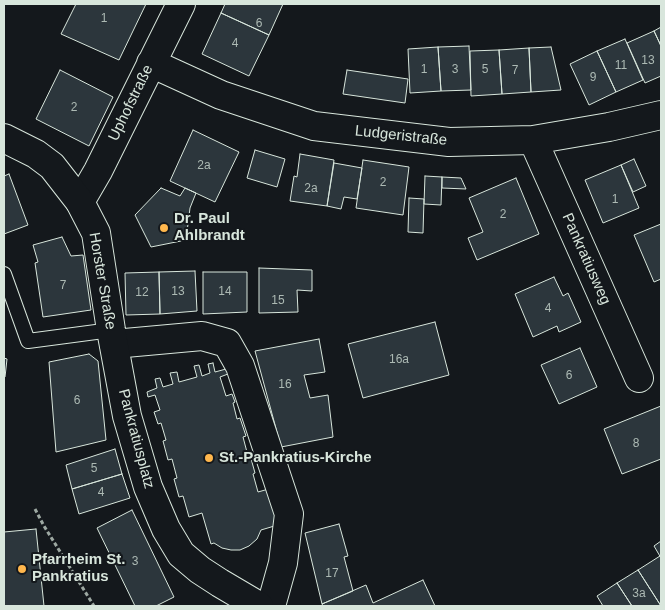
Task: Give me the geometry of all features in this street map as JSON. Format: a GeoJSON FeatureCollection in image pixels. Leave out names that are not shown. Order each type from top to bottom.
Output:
{"type":"FeatureCollection","features":[{"type":"Feature","properties":{"kind":"street","name":"Uphofstraße"},"geometry":{"type":"LineString","coordinates":[[80,202],[98,171],[181,4]]}},
{"type":"Feature","properties":{"kind":"street","name":"Ludgeristraße"},"geometry":{"type":"LineString","coordinates":[[151,62],[221,95],[314,126],[449,142],[533,140],[609,127],[661,115]]}},
{"type":"Feature","properties":{"kind":"street","name":"Horster Straße"},"geometry":{"type":"LineString","coordinates":[[4,138],[36,154],[52,166],[80,202],[96,234],[112,337]]}},
{"type":"Feature","properties":{"kind":"street","name":"Pankratiusweg"},"geometry":{"type":"LineString","coordinates":[[533,140],[639,378]]}},
{"type":"Feature","properties":{"kind":"street"},"geometry":{"type":"LineString","coordinates":[[112,337],[202,336],[227,343],[240,366],[289,514],[284,563],[271,606]]}},
{"type":"Feature","properties":{"kind":"street","name":"Pankratiusplatz"},"geometry":{"type":"LineString","coordinates":[[112,337],[127,416],[148,487],[166,529],[181,554],[200,570],[259,606]]}},
{"type":"Feature","properties":{"kind":"lane"},"geometry":{"type":"LineString","coordinates":[[4,274],[28,341],[112,337]]}},
{"type":"Feature","properties":{"kind":"path"},"geometry":{"type":"LineString","coordinates":[[35,509],[94,606]]}},
{"type":"Feature","properties":{"kind":"building"},"geometry":{"type":"Polygon","coordinates":[[[76,4],[146,4],[119,60],[61,34],[76,4]]]}},
{"type":"Feature","properties":{"kind":"building"},"geometry":{"type":"Polygon","coordinates":[[[225,4],[283,4],[269,35],[221,13],[225,4]]]}},
{"type":"Feature","properties":{"kind":"building"},"geometry":{"type":"Polygon","coordinates":[[[221,13],[269,35],[249,76],[202,54],[221,13]]]}},
{"type":"Feature","properties":{"kind":"building"},"geometry":{"type":"Polygon","coordinates":[[[661,27],[661,46],[654,31],[661,27]]]}},
{"type":"Feature","properties":{"kind":"building"},"geometry":{"type":"Polygon","coordinates":[[[654,31],[661,46],[661,76],[645,83],[627,43],[654,31]]]}},
{"type":"Feature","properties":{"kind":"building"},"geometry":{"type":"Polygon","coordinates":[[[625,39],[643,80],[616,92],[597,51],[625,39]]]}},
{"type":"Feature","properties":{"kind":"building"},"geometry":{"type":"Polygon","coordinates":[[[469,46],[471,90],[441,91],[438,47],[469,46]]]}},
{"type":"Feature","properties":{"kind":"building"},"geometry":{"type":"Polygon","coordinates":[[[438,47],[441,91],[410,93],[408,49],[438,47]]]}},
{"type":"Feature","properties":{"kind":"building"},"geometry":{"type":"Polygon","coordinates":[[[551,47],[561,90],[531,92],[529,48],[551,47]]]}},
{"type":"Feature","properties":{"kind":"building"},"geometry":{"type":"Polygon","coordinates":[[[529,48],[531,92],[502,94],[499,50],[529,48]]]}},
{"type":"Feature","properties":{"kind":"building"},"geometry":{"type":"Polygon","coordinates":[[[499,50],[502,94],[471,96],[470,51],[499,50]]]}},
{"type":"Feature","properties":{"kind":"building"},"geometry":{"type":"Polygon","coordinates":[[[597,51],[616,92],[589,105],[570,64],[597,51]]]}},
{"type":"Feature","properties":{"kind":"building"},"geometry":{"type":"Polygon","coordinates":[[[60,70],[113,97],[89,146],[36,119],[60,70]]]}},
{"type":"Feature","properties":{"kind":"building"},"geometry":{"type":"Polygon","coordinates":[[[347,70],[408,79],[405,103],[343,94],[347,70]]]}},
{"type":"Feature","properties":{"kind":"building"},"geometry":{"type":"Polygon","coordinates":[[[193,130],[239,152],[215,202],[170,181],[193,130]]]}},
{"type":"Feature","properties":{"kind":"building"},"geometry":{"type":"Polygon","coordinates":[[[255,150],[285,159],[277,187],[247,178],[255,150]]]}},
{"type":"Feature","properties":{"kind":"building"},"geometry":{"type":"Polygon","coordinates":[[[300,154],[334,160],[327,206],[290,201],[294,176],[297,177],[300,154]]]}},
{"type":"Feature","properties":{"kind":"building"},"geometry":{"type":"Polygon","coordinates":[[[634,159],[646,186],[633,192],[621,165],[634,159]]]}},
{"type":"Feature","properties":{"kind":"building"},"geometry":{"type":"Polygon","coordinates":[[[363,160],[409,167],[403,215],[356,208],[363,160]]]}},
{"type":"Feature","properties":{"kind":"building"},"geometry":{"type":"Polygon","coordinates":[[[334,163],[362,168],[357,199],[344,197],[341,209],[327,206],[334,163]]]}},
{"type":"Feature","properties":{"kind":"building"},"geometry":{"type":"Polygon","coordinates":[[[621,165],[639,208],[603,223],[585,180],[621,165]]]}},
{"type":"Feature","properties":{"kind":"building"},"geometry":{"type":"Polygon","coordinates":[[[9,174],[28,225],[4,234],[4,176],[9,174]]]}},
{"type":"Feature","properties":{"kind":"building"},"geometry":{"type":"Polygon","coordinates":[[[425,176],[442,177],[441,205],[424,204],[425,176]]]}},
{"type":"Feature","properties":{"kind":"building"},"geometry":{"type":"Polygon","coordinates":[[[442,177],[461,178],[466,189],[442,188],[442,177]]]}},
{"type":"Feature","properties":{"kind":"building"},"geometry":{"type":"Polygon","coordinates":[[[516,178],[539,234],[477,260],[468,238],[483,232],[469,198],[516,178]]]}},
{"type":"Feature","properties":{"kind":"building","name":"Dr. Paul Ahlbrandt"},"geometry":{"type":"Polygon","coordinates":[[[161,188],[180,196],[185,188],[196,193],[190,208],[186,240],[151,247],[135,215],[161,188]]]}},
{"type":"Feature","properties":{"kind":"building"},"geometry":{"type":"Polygon","coordinates":[[[409,198],[424,199],[423,233],[408,232],[409,198]]]}},
{"type":"Feature","properties":{"kind":"building"},"geometry":{"type":"Polygon","coordinates":[[[661,224],[661,279],[654,282],[634,235],[661,224]]]}},
{"type":"Feature","properties":{"kind":"building"},"geometry":{"type":"Polygon","coordinates":[[[62,237],[71,256],[83,255],[91,310],[43,317],[35,263],[38,262],[33,245],[62,237]]]}},
{"type":"Feature","properties":{"kind":"building"},"geometry":{"type":"Polygon","coordinates":[[[259,268],[312,270],[312,291],[297,290],[298,312],[259,313],[259,268]]]}},
{"type":"Feature","properties":{"kind":"building"},"geometry":{"type":"Polygon","coordinates":[[[195,271],[197,311],[160,314],[159,272],[195,271]]]}},
{"type":"Feature","properties":{"kind":"building"},"geometry":{"type":"Polygon","coordinates":[[[159,272],[160,314],[126,315],[125,273],[159,272]]]}},
{"type":"Feature","properties":{"kind":"building"},"geometry":{"type":"Polygon","coordinates":[[[203,272],[247,272],[247,312],[203,314],[203,272]]]}},
{"type":"Feature","properties":{"kind":"building"},"geometry":{"type":"Polygon","coordinates":[[[554,277],[563,296],[568,293],[581,322],[559,332],[557,326],[533,337],[515,294],[554,277]]]}},
{"type":"Feature","properties":{"kind":"building"},"geometry":{"type":"Polygon","coordinates":[[[435,322],[449,375],[363,398],[348,344],[435,322]]]}},
{"type":"Feature","properties":{"kind":"building"},"geometry":{"type":"Polygon","coordinates":[[[319,339],[325,372],[304,375],[310,398],[328,395],[333,437],[281,447],[255,351],[319,339]]]}},
{"type":"Feature","properties":{"kind":"building"},"geometry":{"type":"Polygon","coordinates":[[[580,348],[597,387],[559,404],[541,365],[580,348]]]}},
{"type":"Feature","properties":{"kind":"building"},"geometry":{"type":"Polygon","coordinates":[[[89,354],[98,361],[106,440],[56,452],[49,362],[89,354]]]}},
{"type":"Feature","properties":{"kind":"building"},"geometry":{"type":"Polygon","coordinates":[[[4,358],[7,359],[5,377],[4,377],[4,358]]]}},
{"type":"Feature","properties":{"kind":"building","name":"St.-Pankratius-Kirche"},"geometry":{"type":"Polygon","coordinates":[[[213,363],[215,372],[226,369],[228,374],[220,377],[226,396],[232,394],[235,402],[233,403],[237,419],[240,418],[246,436],[243,437],[255,473],[253,474],[258,492],[272,488],[281,524],[261,530],[257,539],[249,546],[240,550],[231,550],[222,548],[214,543],[211,544],[202,513],[189,517],[183,496],[179,497],[174,479],[177,478],[172,459],[168,460],[163,441],[166,440],[161,423],[158,424],[154,412],[160,410],[155,395],[148,397],[147,392],[157,388],[155,379],[160,378],[163,387],[173,384],[170,373],[177,372],[179,382],[197,377],[194,366],[199,365],[202,376],[210,373],[208,364],[213,363]]]}},
{"type":"Feature","properties":{"kind":"building"},"geometry":{"type":"Polygon","coordinates":[[[661,406],[661,459],[622,474],[604,429],[661,406]]]}},
{"type":"Feature","properties":{"kind":"building"},"geometry":{"type":"Polygon","coordinates":[[[115,449],[122,474],[72,489],[66,465],[115,449]]]}},
{"type":"Feature","properties":{"kind":"building"},"geometry":{"type":"Polygon","coordinates":[[[122,474],[130,498],[79,514],[72,489],[122,474]]]}},
{"type":"Feature","properties":{"kind":"building"},"geometry":{"type":"Polygon","coordinates":[[[132,510],[174,597],[156,606],[135,606],[97,528],[132,510]]]}},
{"type":"Feature","properties":{"kind":"building"},"geometry":{"type":"Polygon","coordinates":[[[339,524],[348,556],[344,557],[353,591],[322,604],[305,533],[339,524]]]}},
{"type":"Feature","properties":{"kind":"building","name":"Pfarrheim St. Pankratius"},"geometry":{"type":"Polygon","coordinates":[[[36,529],[44,606],[4,606],[4,532],[36,529]]]}},
{"type":"Feature","properties":{"kind":"building"},"geometry":{"type":"Polygon","coordinates":[[[661,541],[661,558],[654,546],[661,541]]]}},
{"type":"Feature","properties":{"kind":"building"},"geometry":{"type":"Polygon","coordinates":[[[660,556],[661,558],[661,606],[638,570],[660,556]]]}},
{"type":"Feature","properties":{"kind":"building"},"geometry":{"type":"Polygon","coordinates":[[[638,570],[661,606],[632,606],[617,583],[638,570]]]}},
{"type":"Feature","properties":{"kind":"building"},"geometry":{"type":"Polygon","coordinates":[[[423,580],[435,606],[323,606],[322,604],[366,585],[373,603],[423,580]]]}},
{"type":"Feature","properties":{"kind":"building"},"geometry":{"type":"Polygon","coordinates":[[[617,583],[632,606],[603,606],[597,596],[617,583]]]}},
{"type":"Feature","properties":{"kind":"place","name":"Dr. Paul Ahlbrandt"},"geometry":{"type":"Point","coordinates":[164,228]}},
{"type":"Feature","properties":{"kind":"place","name":"St.-Pankratius-Kirche"},"geometry":{"type":"Point","coordinates":[209,458]}},
{"type":"Feature","properties":{"kind":"place","name":"Pfarrheim St. Pankratius"},"geometry":{"type":"Point","coordinates":[22,569]}}]}
